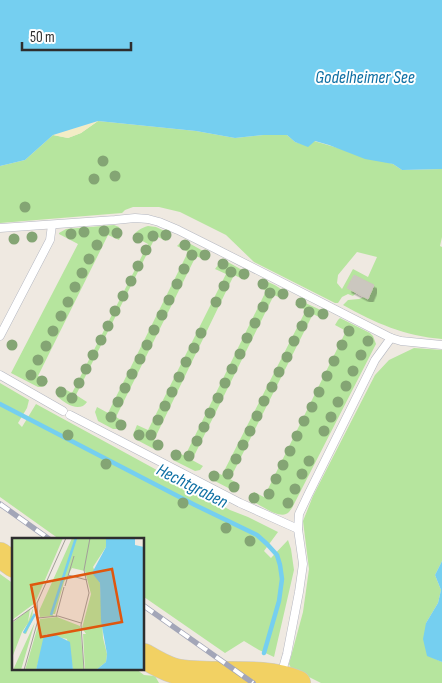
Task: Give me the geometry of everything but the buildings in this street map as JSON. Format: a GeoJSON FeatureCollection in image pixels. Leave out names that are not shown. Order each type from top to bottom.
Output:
{"type":"FeatureCollection","features":[{"type":"Feature","properties":{"kind":"main road"},"geometry":{"type":"LineString","coordinates":[[0,555],[12,564]]}},
{"type":"Feature","properties":{"kind":"main road"},"geometry":{"type":"LineString","coordinates":[[145,657],[174,675],[256,674],[289,680]]}},
{"type":"Feature","properties":{"kind":"lane"},"geometry":{"type":"LineString","coordinates":[[0,228],[148,218],[226,254],[391,338],[401,341],[442,345]]}},
{"type":"Feature","properties":{"kind":"lane"},"geometry":{"type":"LineString","coordinates":[[0,336],[50,240],[52,225]]}},
{"type":"Feature","properties":{"kind":"lane"},"geometry":{"type":"LineString","coordinates":[[289,680],[287,654],[303,564],[298,529],[299,514],[375,360],[391,338]]}},
{"type":"Feature","properties":{"kind":"lane"},"geometry":{"type":"LineString","coordinates":[[0,375],[66,413],[232,499],[298,529]]}},
{"type":"Feature","properties":{"kind":"green space"},"geometry":{"type":"Polygon","coordinates":[[[98,121],[196,131],[235,138],[287,135],[295,142],[308,146],[314,141],[393,164],[402,170],[442,169],[442,237],[440,246],[442,247],[442,339],[415,335],[391,328],[343,305],[348,300],[368,298],[374,286],[354,275],[347,288],[356,293],[353,296],[348,294],[342,297],[338,303],[335,303],[254,262],[226,235],[180,212],[159,207],[133,207],[122,213],[0,223],[0,166],[25,160],[53,135],[68,138],[81,133],[98,121]],[[357,252],[338,275],[337,283],[342,289],[353,269],[368,277],[377,257],[357,252]]]}},
{"type":"Feature","properties":{"kind":"green space"},"geometry":{"type":"Polygon","coordinates":[[[114,225],[119,227],[122,233],[119,240],[108,235],[38,376],[48,381],[46,384],[38,387],[11,373],[78,244],[59,233],[66,229],[114,225]]]}},
{"type":"Feature","properties":{"kind":"green space"},"geometry":{"type":"Polygon","coordinates":[[[148,226],[167,232],[166,241],[156,236],[76,395],[87,402],[80,407],[72,406],[57,396],[59,386],[72,393],[148,244],[133,236],[139,230],[148,226]]]}},
{"type":"Feature","properties":{"kind":"green space"},"geometry":{"type":"Polygon","coordinates":[[[181,242],[187,242],[205,252],[206,258],[205,260],[196,256],[116,417],[126,423],[122,429],[113,429],[98,421],[95,412],[97,407],[108,413],[188,252],[177,246],[181,242]]]}},
{"type":"Feature","properties":{"kind":"green space"},"geometry":{"type":"Polygon","coordinates":[[[221,261],[226,261],[244,271],[245,280],[234,275],[154,440],[163,445],[161,450],[156,450],[135,439],[133,435],[137,425],[148,430],[226,274],[215,269],[221,261]]]}},
{"type":"Feature","properties":{"kind":"green space"},"geometry":{"type":"Polygon","coordinates":[[[261,281],[275,285],[286,294],[283,299],[274,295],[192,460],[203,466],[200,470],[195,471],[173,460],[173,450],[185,456],[266,291],[258,286],[261,281]]]}},
{"type":"Feature","properties":{"kind":"green space"},"geometry":{"type":"Polygon","coordinates":[[[299,300],[325,312],[326,315],[323,319],[313,314],[230,479],[240,485],[234,491],[211,479],[210,476],[213,471],[222,475],[306,310],[295,305],[299,300]]]}},
{"type":"Feature","properties":{"kind":"green space"},"geometry":{"type":"Polygon","coordinates":[[[340,318],[370,333],[376,344],[292,508],[287,514],[278,514],[252,501],[251,498],[254,492],[264,497],[346,331],[335,325],[340,318]]]}},
{"type":"Feature","properties":{"kind":"green space"},"geometry":{"type":"Polygon","coordinates":[[[414,348],[442,350],[442,561],[435,575],[441,590],[438,603],[426,623],[427,655],[442,662],[442,683],[321,683],[291,668],[289,664],[303,612],[309,569],[303,521],[313,496],[375,375],[389,360],[414,348]]]}},
{"type":"Feature","properties":{"kind":"green space"},"geometry":{"type":"Polygon","coordinates":[[[0,383],[29,400],[27,408],[18,423],[22,427],[36,404],[230,510],[278,532],[264,551],[271,558],[288,540],[294,570],[274,657],[244,641],[225,653],[145,598],[145,538],[58,538],[0,497],[0,383]]]}},
{"type":"Feature","properties":{"kind":"green space"},"geometry":{"type":"Polygon","coordinates":[[[0,574],[12,583],[12,670],[137,670],[144,675],[155,676],[159,683],[0,683],[0,574]]]}},
{"type":"Feature","properties":{"kind":"sand"},"geometry":{"type":"Polygon","coordinates":[[[98,121],[81,133],[68,138],[53,135],[98,121]]]}},
{"type":"Feature","properties":{"kind":"water","name":"Godelheimer See"},"geometry":{"type":"Polygon","coordinates":[[[0,0],[442,0],[442,169],[402,170],[393,164],[365,159],[315,141],[308,147],[295,142],[287,135],[235,138],[196,131],[98,121],[53,135],[25,160],[0,166],[0,0]]]}},
{"type":"Feature","properties":{"kind":"water"},"geometry":{"type":"Polygon","coordinates":[[[442,561],[442,662],[427,656],[423,639],[426,623],[438,603],[441,590],[435,575],[442,561]]]}},
{"type":"Feature","properties":{"kind":"waterway","name":"Hechtgraben"},"geometry":{"type":"LineString","coordinates":[[0,404],[257,535],[267,544],[277,555],[282,579],[279,601],[264,653]]}},
{"type":"Feature","properties":{"kind":"railway"},"geometry":{"type":"LineString","coordinates":[[0,504],[48,538]]}},
{"type":"Feature","properties":{"kind":"railway"},"geometry":{"type":"LineString","coordinates":[[145,607],[253,683]]}}]}
